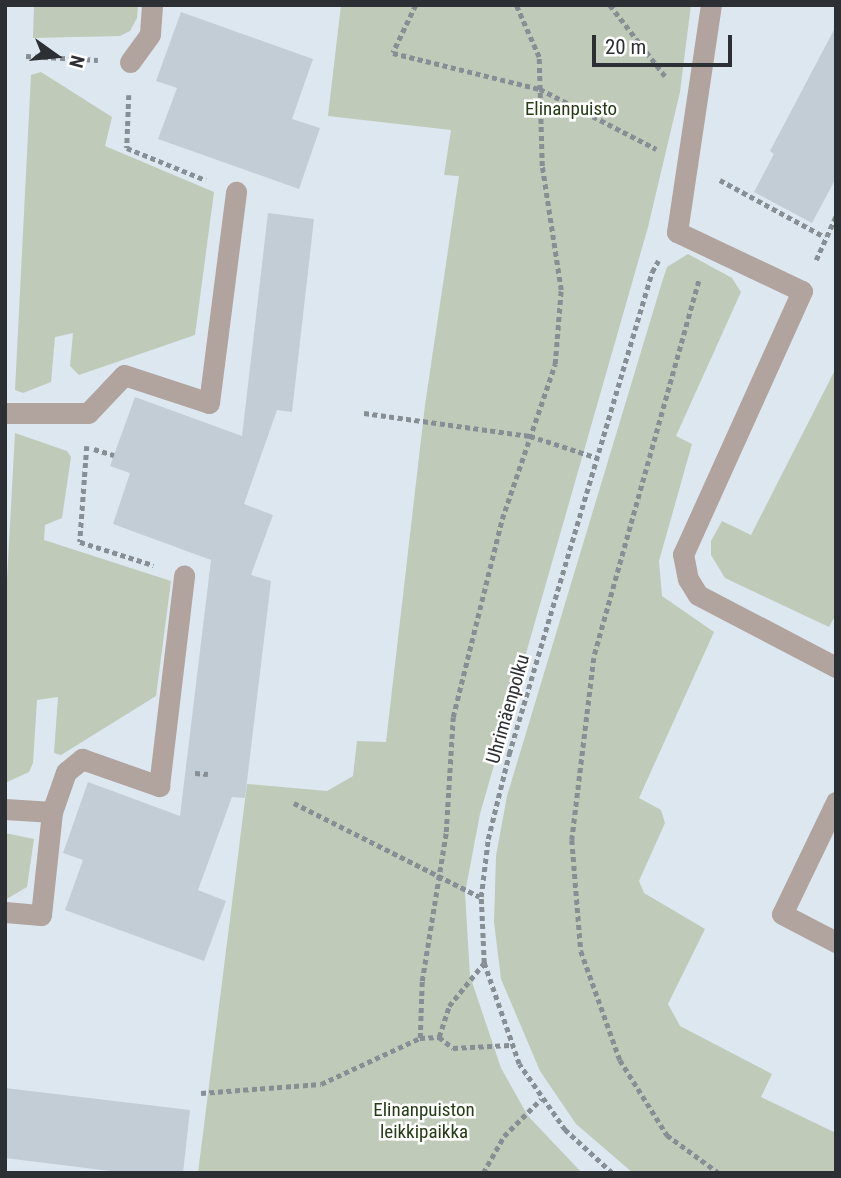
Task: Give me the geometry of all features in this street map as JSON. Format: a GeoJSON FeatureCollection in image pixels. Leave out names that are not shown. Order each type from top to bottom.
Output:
{"type":"FeatureCollection","features":[{"type":"Feature","properties":{"kind":"street"},"geometry":{"type":"LineString","coordinates":[[130,62],[150,34],[152,5]]}},
{"type":"Feature","properties":{"kind":"street"},"geometry":{"type":"LineString","coordinates":[[711,5],[690,164],[677,232],[802,291],[683,555],[688,579],[698,595],[836,667]]}},
{"type":"Feature","properties":{"kind":"street"},"geometry":{"type":"LineString","coordinates":[[5,413],[89,413],[124,375],[209,403],[236,192]]}},
{"type":"Feature","properties":{"kind":"street"},"geometry":{"type":"LineString","coordinates":[[5,912],[41,915],[52,812],[66,772],[82,759],[159,786],[184,575]]}},
{"type":"Feature","properties":{"kind":"street"},"geometry":{"type":"LineString","coordinates":[[836,802],[782,914],[836,942]]}},
{"type":"Feature","properties":{"kind":"street"},"geometry":{"type":"LineString","coordinates":[[5,809],[52,812]]}},
{"type":"Feature","properties":{"kind":"path"},"geometry":{"type":"LineString","coordinates":[[416,5],[393,53],[540,89],[606,126],[690,164],[825,237]]}},
{"type":"Feature","properties":{"kind":"path"},"geometry":{"type":"LineString","coordinates":[[420,1038],[422,981],[446,832],[453,717],[502,519],[555,364],[561,290],[542,166],[539,57],[516,5]]}},
{"type":"Feature","properties":{"kind":"path"},"geometry":{"type":"LineString","coordinates":[[610,5],[696,116]]}},
{"type":"Feature","properties":{"kind":"path"},"geometry":{"type":"LineString","coordinates":[[127,148],[236,192]]}},
{"type":"Feature","properties":{"kind":"path"},"geometry":{"type":"LineString","coordinates":[[836,216],[830,226],[836,229]]}},
{"type":"Feature","properties":{"kind":"path","name":"Uhrimäenpolku"},"geometry":{"type":"LineString","coordinates":[[612,1173],[565,1130],[541,1099],[510,1045],[484,963],[481,897],[488,839],[509,754],[652,272],[677,232]]}},
{"type":"Feature","properties":{"kind":"path"},"geometry":{"type":"LineString","coordinates":[[708,246],[594,658],[572,840],[582,951],[620,1060],[667,1135],[719,1173]]}},
{"type":"Feature","properties":{"kind":"path"},"geometry":{"type":"LineString","coordinates":[[365,413],[530,436],[598,458]]}},
{"type":"Feature","properties":{"kind":"path"},"geometry":{"type":"LineString","coordinates":[[87,446],[114,455]]}},
{"type":"Feature","properties":{"kind":"path"},"geometry":{"type":"LineString","coordinates":[[85,467],[80,542],[184,575]]}},
{"type":"Feature","properties":{"kind":"path"},"geometry":{"type":"LineString","coordinates":[[294,803],[481,897]]}},
{"type":"Feature","properties":{"kind":"path"},"geometry":{"type":"LineString","coordinates":[[439,1037],[449,1006],[484,963]]}},
{"type":"Feature","properties":{"kind":"path"},"geometry":{"type":"LineString","coordinates":[[201,1093],[321,1084],[420,1038],[439,1037],[453,1048],[510,1045]]}},
{"type":"Feature","properties":{"kind":"path"},"geometry":{"type":"LineString","coordinates":[[483,1173],[512,1126],[541,1099]]}},
{"type":"Feature","properties":{"kind":"green space"},"geometry":{"type":"Polygon","coordinates":[[[34,5],[138,5],[137,18],[130,31],[120,36],[33,38],[34,5]]]}},
{"type":"Feature","properties":{"kind":"green space","name":"Elinanpuisto"},"geometry":{"type":"Polygon","coordinates":[[[341,5],[691,5],[680,92],[648,227],[480,814],[465,893],[470,976],[501,1068],[528,1116],[582,1173],[198,1173],[247,784],[327,791],[353,776],[357,741],[386,742],[425,405],[459,176],[444,175],[451,130],[328,116],[341,5]]]}},
{"type":"Feature","properties":{"kind":"green space"},"geometry":{"type":"Polygon","coordinates":[[[41,72],[112,117],[105,146],[214,192],[195,335],[79,375],[70,366],[73,333],[55,337],[51,382],[23,393],[15,390],[31,75],[41,72]]]}},
{"type":"Feature","properties":{"kind":"green space"},"geometry":{"type":"Polygon","coordinates":[[[688,254],[732,278],[741,292],[676,436],[692,444],[659,561],[662,596],[714,632],[639,798],[661,810],[665,823],[639,881],[644,893],[705,929],[668,1004],[680,1026],[772,1074],[761,1097],[836,1133],[836,1173],[633,1173],[576,1124],[540,1071],[501,979],[494,922],[496,856],[507,796],[667,267],[688,254]]]}},
{"type":"Feature","properties":{"kind":"green space"},"geometry":{"type":"Polygon","coordinates":[[[836,368],[836,614],[829,627],[725,578],[711,555],[711,541],[722,521],[751,535],[836,368]]]}},
{"type":"Feature","properties":{"kind":"green space"},"geometry":{"type":"Polygon","coordinates":[[[15,433],[67,451],[71,457],[62,518],[45,525],[44,540],[171,581],[156,696],[61,755],[54,753],[58,697],[37,700],[33,763],[29,772],[5,783],[5,616],[15,433]]]}},
{"type":"Feature","properties":{"kind":"green space"},"geometry":{"type":"Polygon","coordinates":[[[5,833],[34,839],[27,887],[5,900],[5,833]]]}},
{"type":"Feature","properties":{"kind":"building"},"geometry":{"type":"Polygon","coordinates":[[[181,12],[313,59],[292,119],[320,128],[299,189],[158,139],[177,88],[156,81],[181,12]]]}},
{"type":"Feature","properties":{"kind":"building"},"geometry":{"type":"Polygon","coordinates":[[[836,26],[836,178],[812,223],[754,192],[774,154],[770,151],[836,26]]]}},
{"type":"Feature","properties":{"kind":"building"},"geometry":{"type":"Polygon","coordinates":[[[268,213],[314,219],[292,412],[277,410],[244,504],[273,515],[251,575],[271,581],[245,798],[232,797],[198,890],[226,901],[204,961],[65,910],[83,860],[63,853],[88,782],[180,816],[211,560],[113,524],[130,473],[110,466],[135,397],[242,436],[268,213]]]}},
{"type":"Feature","properties":{"kind":"building"},"geometry":{"type":"Polygon","coordinates":[[[5,1088],[190,1110],[183,1173],[126,1173],[5,1158],[5,1088]]]}},
{"type":"Feature","properties":{"kind":"park label","name":"Elinanpuiston leikkipaikka"},"geometry":{"type":"Point","coordinates":[424,1121]}}]}
